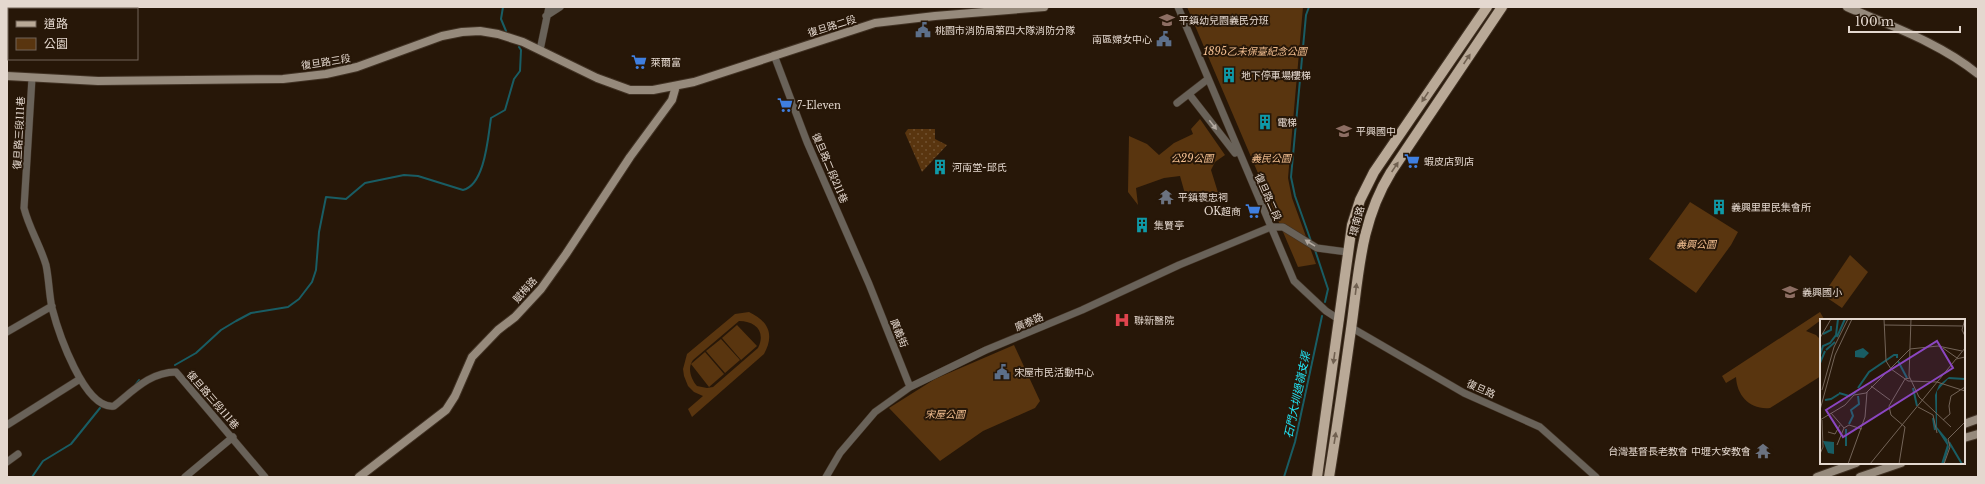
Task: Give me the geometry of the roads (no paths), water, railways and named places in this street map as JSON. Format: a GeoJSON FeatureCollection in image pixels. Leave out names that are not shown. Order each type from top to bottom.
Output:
{"type":"FeatureCollection","features":[{"type":"Feature","properties":{"kind":"main road","name":"環南路"},"geometry":{"type":"LineString","coordinates":[[1317,477],[1340,320],[1347,252],[1352,225],[1360,200],[1374,172],[1487,7]]}},
{"type":"Feature","properties":{"kind":"main road","name":"環南路"},"geometry":{"type":"LineString","coordinates":[[1329,477],[1352,328],[1360,260],[1367,224],[1374,203],[1391,172],[1502,7]]}},
{"type":"Feature","properties":{"kind":"main road"},"geometry":{"type":"LineString","coordinates":[[1440,76],[1451,82]]}},
{"type":"Feature","properties":{"kind":"street"},"geometry":{"type":"LineString","coordinates":[[540,50],[549,7]]}},
{"type":"Feature","properties":{"kind":"street"},"geometry":{"type":"LineString","coordinates":[[546,16],[560,7]]}},
{"type":"Feature","properties":{"kind":"street","name":"復旦路二段"},"geometry":{"type":"LineString","coordinates":[[630,90],[653,90],[694,82],[875,23],[935,16],[1044,7]]}},
{"type":"Feature","properties":{"kind":"street","name":"復旦路二段"},"geometry":{"type":"LineString","coordinates":[[1178,7],[1241,161],[1294,281],[1326,311],[1352,328]]}},
{"type":"Feature","properties":{"kind":"street"},"geometry":{"type":"LineString","coordinates":[[1847,7],[1935,47],[1964,62],[1978,74]]}},
{"type":"Feature","properties":{"kind":"street","name":"復旦路三段"},"geometry":{"type":"LineString","coordinates":[[7,76],[98,81],[283,79],[326,74],[357,67],[442,36],[462,32],[480,31],[498,34],[540,50],[597,78],[630,90]]}},
{"type":"Feature","properties":{"kind":"street","name":"復旦路二段211巷"},"geometry":{"type":"LineString","coordinates":[[774,55],[807,142],[870,287]]}},
{"type":"Feature","properties":{"kind":"street","name":"復旦路三段111巷"},"geometry":{"type":"LineString","coordinates":[[32,78],[24,208],[28,223],[42,252],[46,267],[52,306],[62,339],[80,379],[99,403],[114,406],[151,376],[166,372],[176,372],[233,437],[265,477]]}},
{"type":"Feature","properties":{"kind":"street"},"geometry":{"type":"LineString","coordinates":[[1177,103],[1208,79]]}},
{"type":"Feature","properties":{"kind":"street","name":"賦梅路"},"geometry":{"type":"LineString","coordinates":[[360,477],[446,410],[455,396],[472,357],[541,289],[630,157],[672,100],[676,86]]}},
{"type":"Feature","properties":{"kind":"street"},"geometry":{"type":"LineString","coordinates":[[1189,94],[1241,161]]}},
{"type":"Feature","properties":{"kind":"street"},"geometry":{"type":"LineString","coordinates":[[1271,227],[1283,227],[1317,248],[1347,252]]}},
{"type":"Feature","properties":{"kind":"street","name":"廣泰路"},"geometry":{"type":"LineString","coordinates":[[826,477],[840,453],[874,412],[910,387],[986,350],[1082,310],[1179,265],[1271,227]]}},
{"type":"Feature","properties":{"kind":"street","name":"廣義街"},"geometry":{"type":"LineString","coordinates":[[870,287],[910,387]]}},
{"type":"Feature","properties":{"kind":"street"},"geometry":{"type":"LineString","coordinates":[[7,332],[52,306]]}},
{"type":"Feature","properties":{"kind":"street","name":"復旦路"},"geometry":{"type":"LineString","coordinates":[[1352,328],[1464,392],[1540,427],[1596,477]]}},
{"type":"Feature","properties":{"kind":"street"},"geometry":{"type":"LineString","coordinates":[[7,425],[80,379]]}},
{"type":"Feature","properties":{"kind":"street"},"geometry":{"type":"LineString","coordinates":[[1965,424],[1978,419]]}},
{"type":"Feature","properties":{"kind":"street"},"geometry":{"type":"LineString","coordinates":[[1965,438],[1978,434]]}},
{"type":"Feature","properties":{"kind":"street"},"geometry":{"type":"LineString","coordinates":[[185,477],[233,437]]}},
{"type":"Feature","properties":{"kind":"street"},"geometry":{"type":"LineString","coordinates":[[7,462],[18,454]]}},
{"type":"Feature","properties":{"kind":"street"},"geometry":{"type":"LineString","coordinates":[[1817,477],[1853,464]]}},
{"type":"Feature","properties":{"kind":"street"},"geometry":{"type":"LineString","coordinates":[[1860,477],[1898,464]]}},
{"type":"Feature","properties":{"kind":"waterway"},"geometry":{"type":"LineString","coordinates":[[503,7],[501,19],[506,31]]}},
{"type":"Feature","properties":{"kind":"waterway","name":"石門大圳過嶺支渠"},"geometry":{"type":"LineString","coordinates":[[519,7],[532,7]]}},
{"type":"Feature","properties":{"kind":"waterway","name":"石門大圳過嶺支渠"},"geometry":{"type":"LineString","coordinates":[[1309,7],[1306,15],[1291,177],[1295,196],[1311,241]]}},
{"type":"Feature","properties":{"kind":"waterway"},"geometry":{"type":"LineString","coordinates":[[175,365],[196,353],[221,330],[251,313],[288,307],[299,299],[312,282],[316,270],[319,232],[326,197],[346,199],[365,183],[404,175],[418,176],[463,190],[470,186],[481,170],[487,148],[491,118],[505,110],[514,79],[520,71],[521,50],[519,47]]}},
{"type":"Feature","properties":{"kind":"waterway","name":"石門大圳過嶺支渠"},"geometry":{"type":"LineString","coordinates":[[1315,250],[1328,289],[1325,302]]}},
{"type":"Feature","properties":{"kind":"waterway","name":"石門大圳過嶺支渠"},"geometry":{"type":"LineString","coordinates":[[1284,477],[1295,442],[1322,316]]}},
{"type":"Feature","properties":{"kind":"waterway"},"geometry":{"type":"LineString","coordinates":[[135,385],[139,380]]}},
{"type":"Feature","properties":{"kind":"waterway"},"geometry":{"type":"LineString","coordinates":[[32,477],[43,461],[71,444],[100,408]]}},
{"type":"Feature","properties":{"kind":"place","name":"平鎮幼兒園義民分班"},"geometry":{"type":"Point","coordinates":[1167,20]}},
{"type":"Feature","properties":{"kind":"place","name":"桃園市消防局第四大隊消防分隊"},"geometry":{"type":"Point","coordinates":[923,30]}},
{"type":"Feature","properties":{"kind":"place","name":"南區婦女中心"},"geometry":{"type":"Point","coordinates":[1164,39]}},
{"type":"Feature","properties":{"kind":"place","name":"萊爾富"},"geometry":{"type":"Point","coordinates":[639,62]}},
{"type":"Feature","properties":{"kind":"place","name":"地下停車場樓梯"},"geometry":{"type":"Point","coordinates":[1229,75]}},
{"type":"Feature","properties":{"kind":"place","name":"7-Eleven"},"geometry":{"type":"Point","coordinates":[785,105]}},
{"type":"Feature","properties":{"kind":"place","name":"電梯"},"geometry":{"type":"Point","coordinates":[1265,122]}},
{"type":"Feature","properties":{"kind":"place","name":"平興國中"},"geometry":{"type":"Point","coordinates":[1344,131]}},
{"type":"Feature","properties":{"kind":"place","name":"蝦皮店到店"},"geometry":{"type":"Point","coordinates":[1412,161]}},
{"type":"Feature","properties":{"kind":"place","name":"河南堂-邱氏"},"geometry":{"type":"Point","coordinates":[940,167]}},
{"type":"Feature","properties":{"kind":"place","name":"平鎮褒忠祠"},"geometry":{"type":"Point","coordinates":[1166,197]}},
{"type":"Feature","properties":{"kind":"place","name":"義興里里民集會所"},"geometry":{"type":"Point","coordinates":[1719,207]}},
{"type":"Feature","properties":{"kind":"place","name":"OK超商"},"geometry":{"type":"Point","coordinates":[1253,211]}},
{"type":"Feature","properties":{"kind":"place","name":"集賢亭"},"geometry":{"type":"Point","coordinates":[1142,225]}},
{"type":"Feature","properties":{"kind":"place","name":"義興國小"},"geometry":{"type":"Point","coordinates":[1790,292]}},
{"type":"Feature","properties":{"kind":"place","name":"聯新醫院"},"geometry":{"type":"Point","coordinates":[1122,320]}},
{"type":"Feature","properties":{"kind":"place","name":"宋屋市民活動中心"},"geometry":{"type":"Point","coordinates":[1002,372]}},
{"type":"Feature","properties":{"kind":"place","name":"台灣基督長老教會 中壢大安教會"},"geometry":{"type":"Point","coordinates":[1763,451]}},
{"type":"Feature","properties":{"kind":"park label","name":"1895乙未保臺紀念公園"},"geometry":{"type":"Point","coordinates":[1255,51]}},
{"type":"Feature","properties":{"kind":"park label","name":"公29公園"},"geometry":{"type":"Point","coordinates":[1192,158]}},
{"type":"Feature","properties":{"kind":"park label","name":"義民公園"},"geometry":{"type":"Point","coordinates":[1271,158]}},
{"type":"Feature","properties":{"kind":"park label","name":"義興公園"},"geometry":{"type":"Point","coordinates":[1696,244]}},
{"type":"Feature","properties":{"kind":"park label","name":"宋屋公園"},"geometry":{"type":"Point","coordinates":[945,414]}}]}
